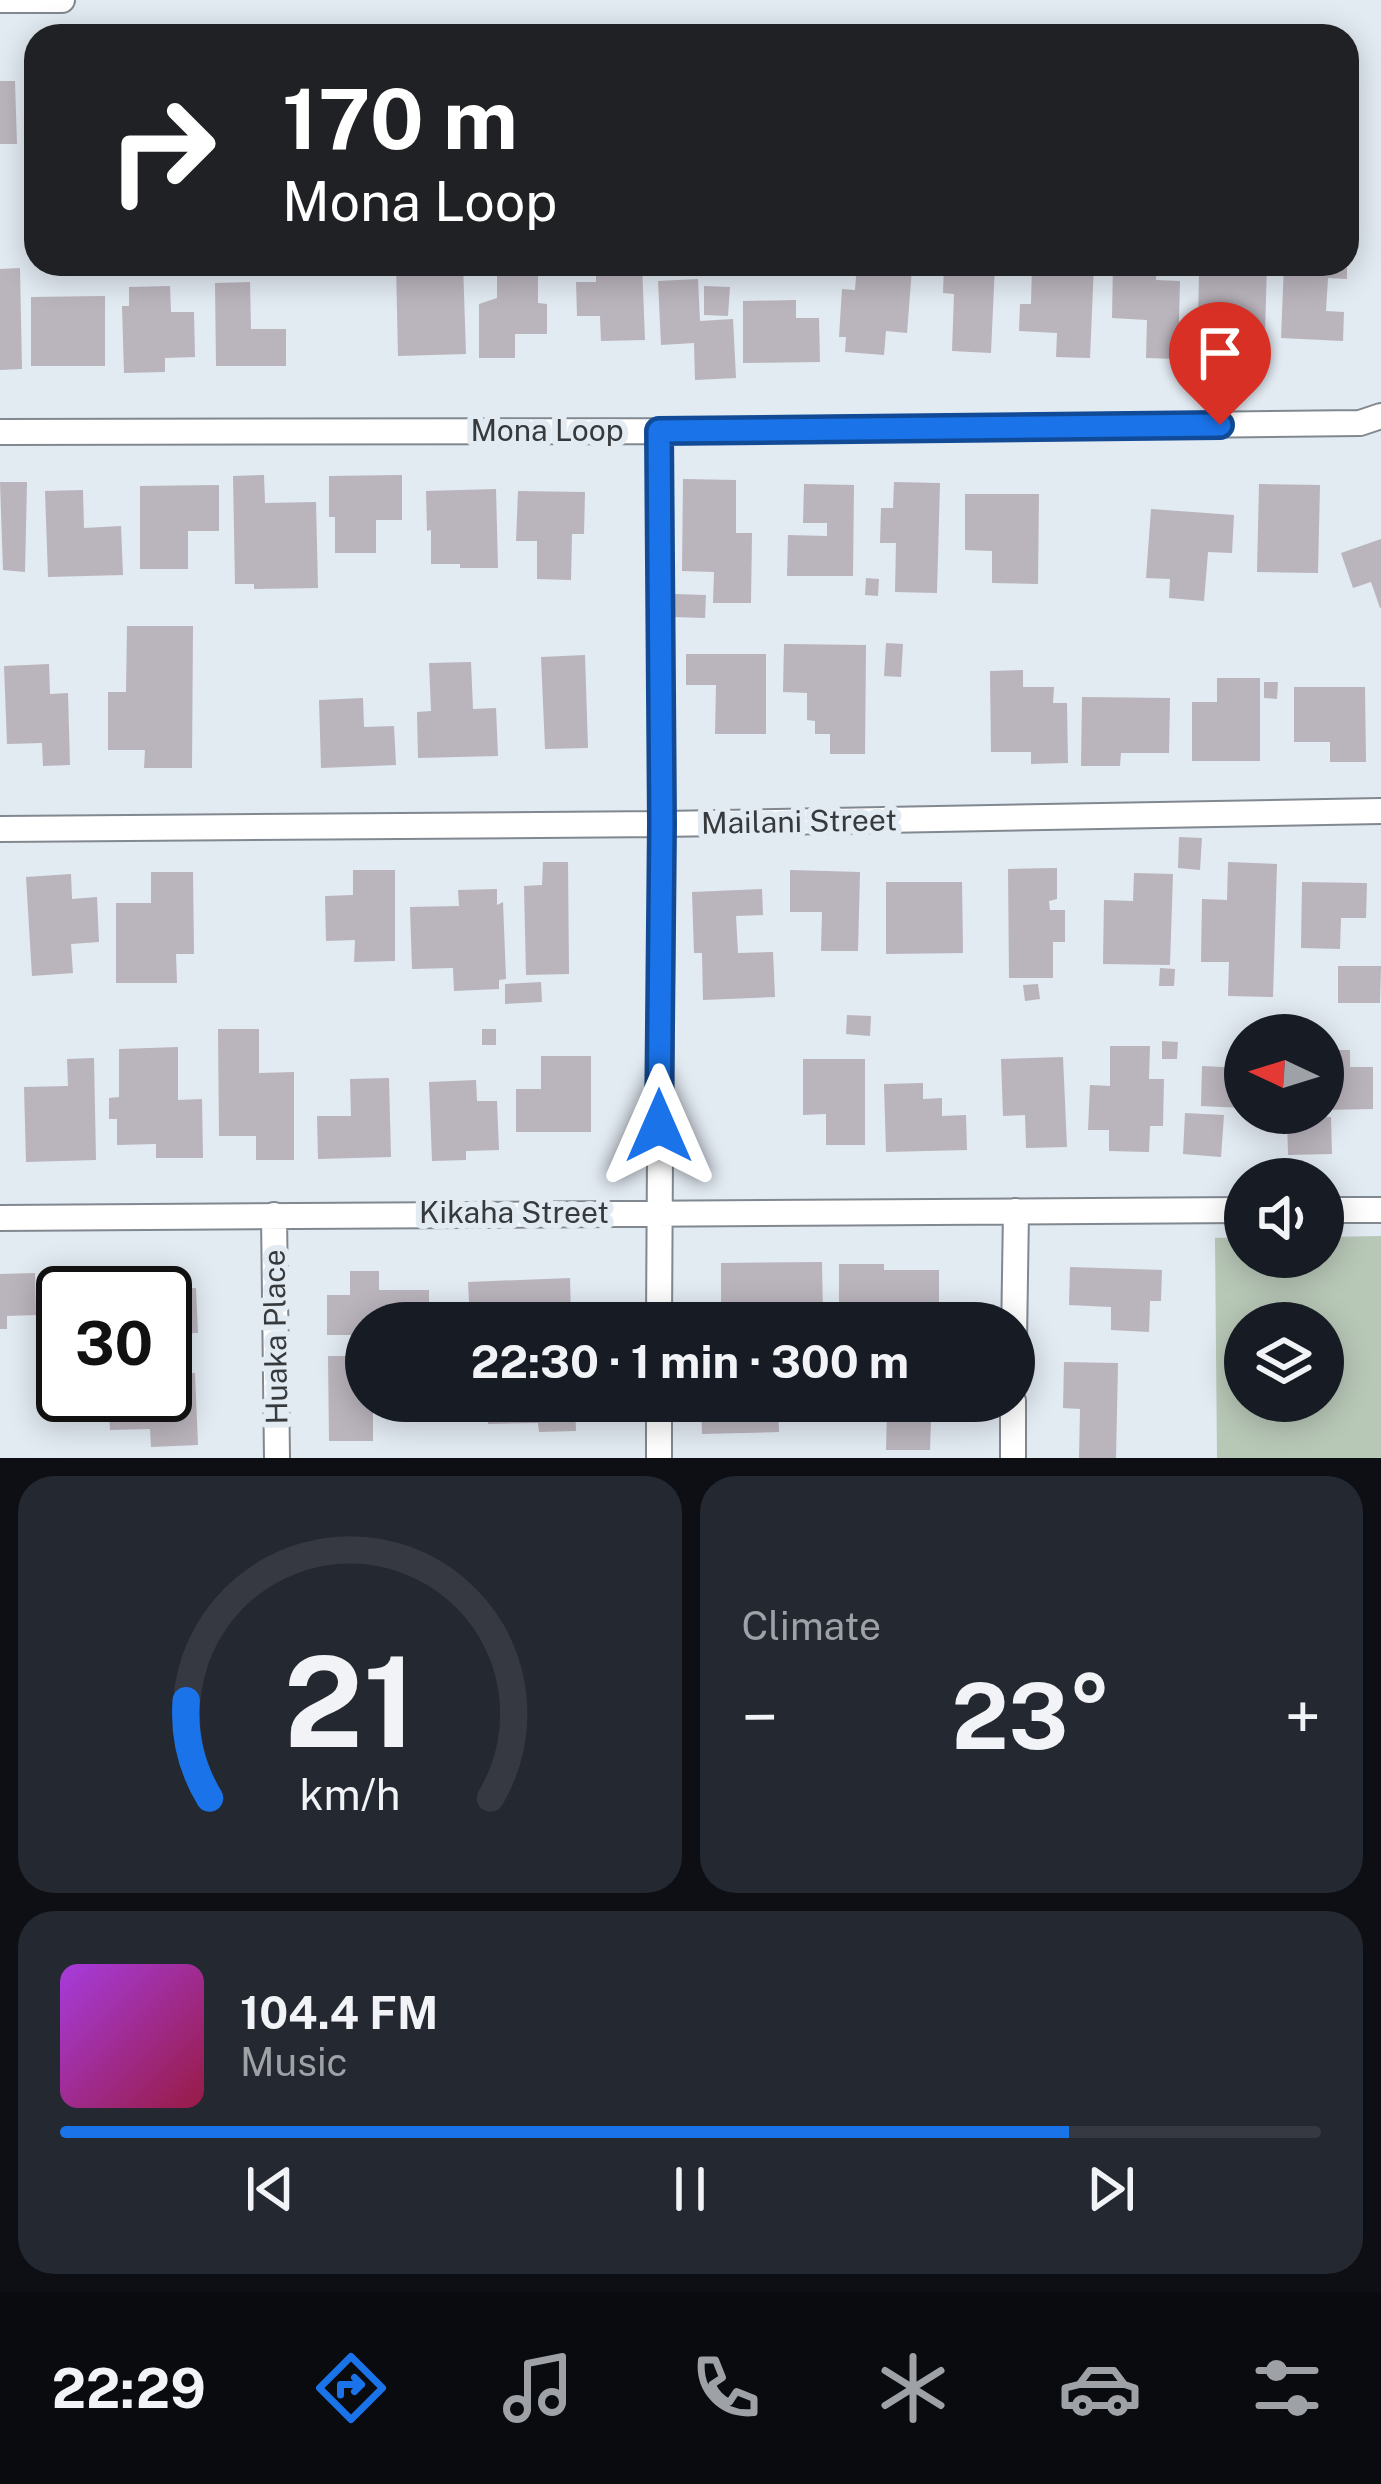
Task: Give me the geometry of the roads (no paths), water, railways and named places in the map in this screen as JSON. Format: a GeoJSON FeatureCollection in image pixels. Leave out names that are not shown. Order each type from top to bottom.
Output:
{"type":"FeatureCollection","features":[{"type":"Feature","properties":{"kind":"street"},"geometry":{"type":"LineString","coordinates":[[0,1],[62,0]]}},
{"type":"Feature","properties":{"kind":"street","name":"Mona Loop"},"geometry":{"type":"LineString","coordinates":[[0,432],[1360,423],[1381,416]]}},
{"type":"Feature","properties":{"kind":"street"},"geometry":{"type":"LineString","coordinates":[[659,431],[659,1302]]}},
{"type":"Feature","properties":{"kind":"street","name":"Mailani Street"},"geometry":{"type":"LineString","coordinates":[[0,829],[662,824],[1381,811]]}},
{"type":"Feature","properties":{"kind":"street","name":"Kikaha Street"},"geometry":{"type":"LineString","coordinates":[[0,1218],[1224,1210]]}},
{"type":"Feature","properties":{"kind":"street"},"geometry":{"type":"LineString","coordinates":[[1344,1210],[1381,1210]]}},
{"type":"Feature","properties":{"kind":"street"},"geometry":{"type":"LineString","coordinates":[[1015,1302],[1016,1211]]}},
{"type":"Feature","properties":{"kind":"street","name":"Huaka Place"},"geometry":{"type":"LineString","coordinates":[[274,1215],[277,1458]]}},
{"type":"Feature","properties":{"kind":"street"},"geometry":{"type":"LineString","coordinates":[[659,1422],[659,1458]]}},
{"type":"Feature","properties":{"kind":"street"},"geometry":{"type":"LineString","coordinates":[[1012,1458],[1013,1422]]}}]}
